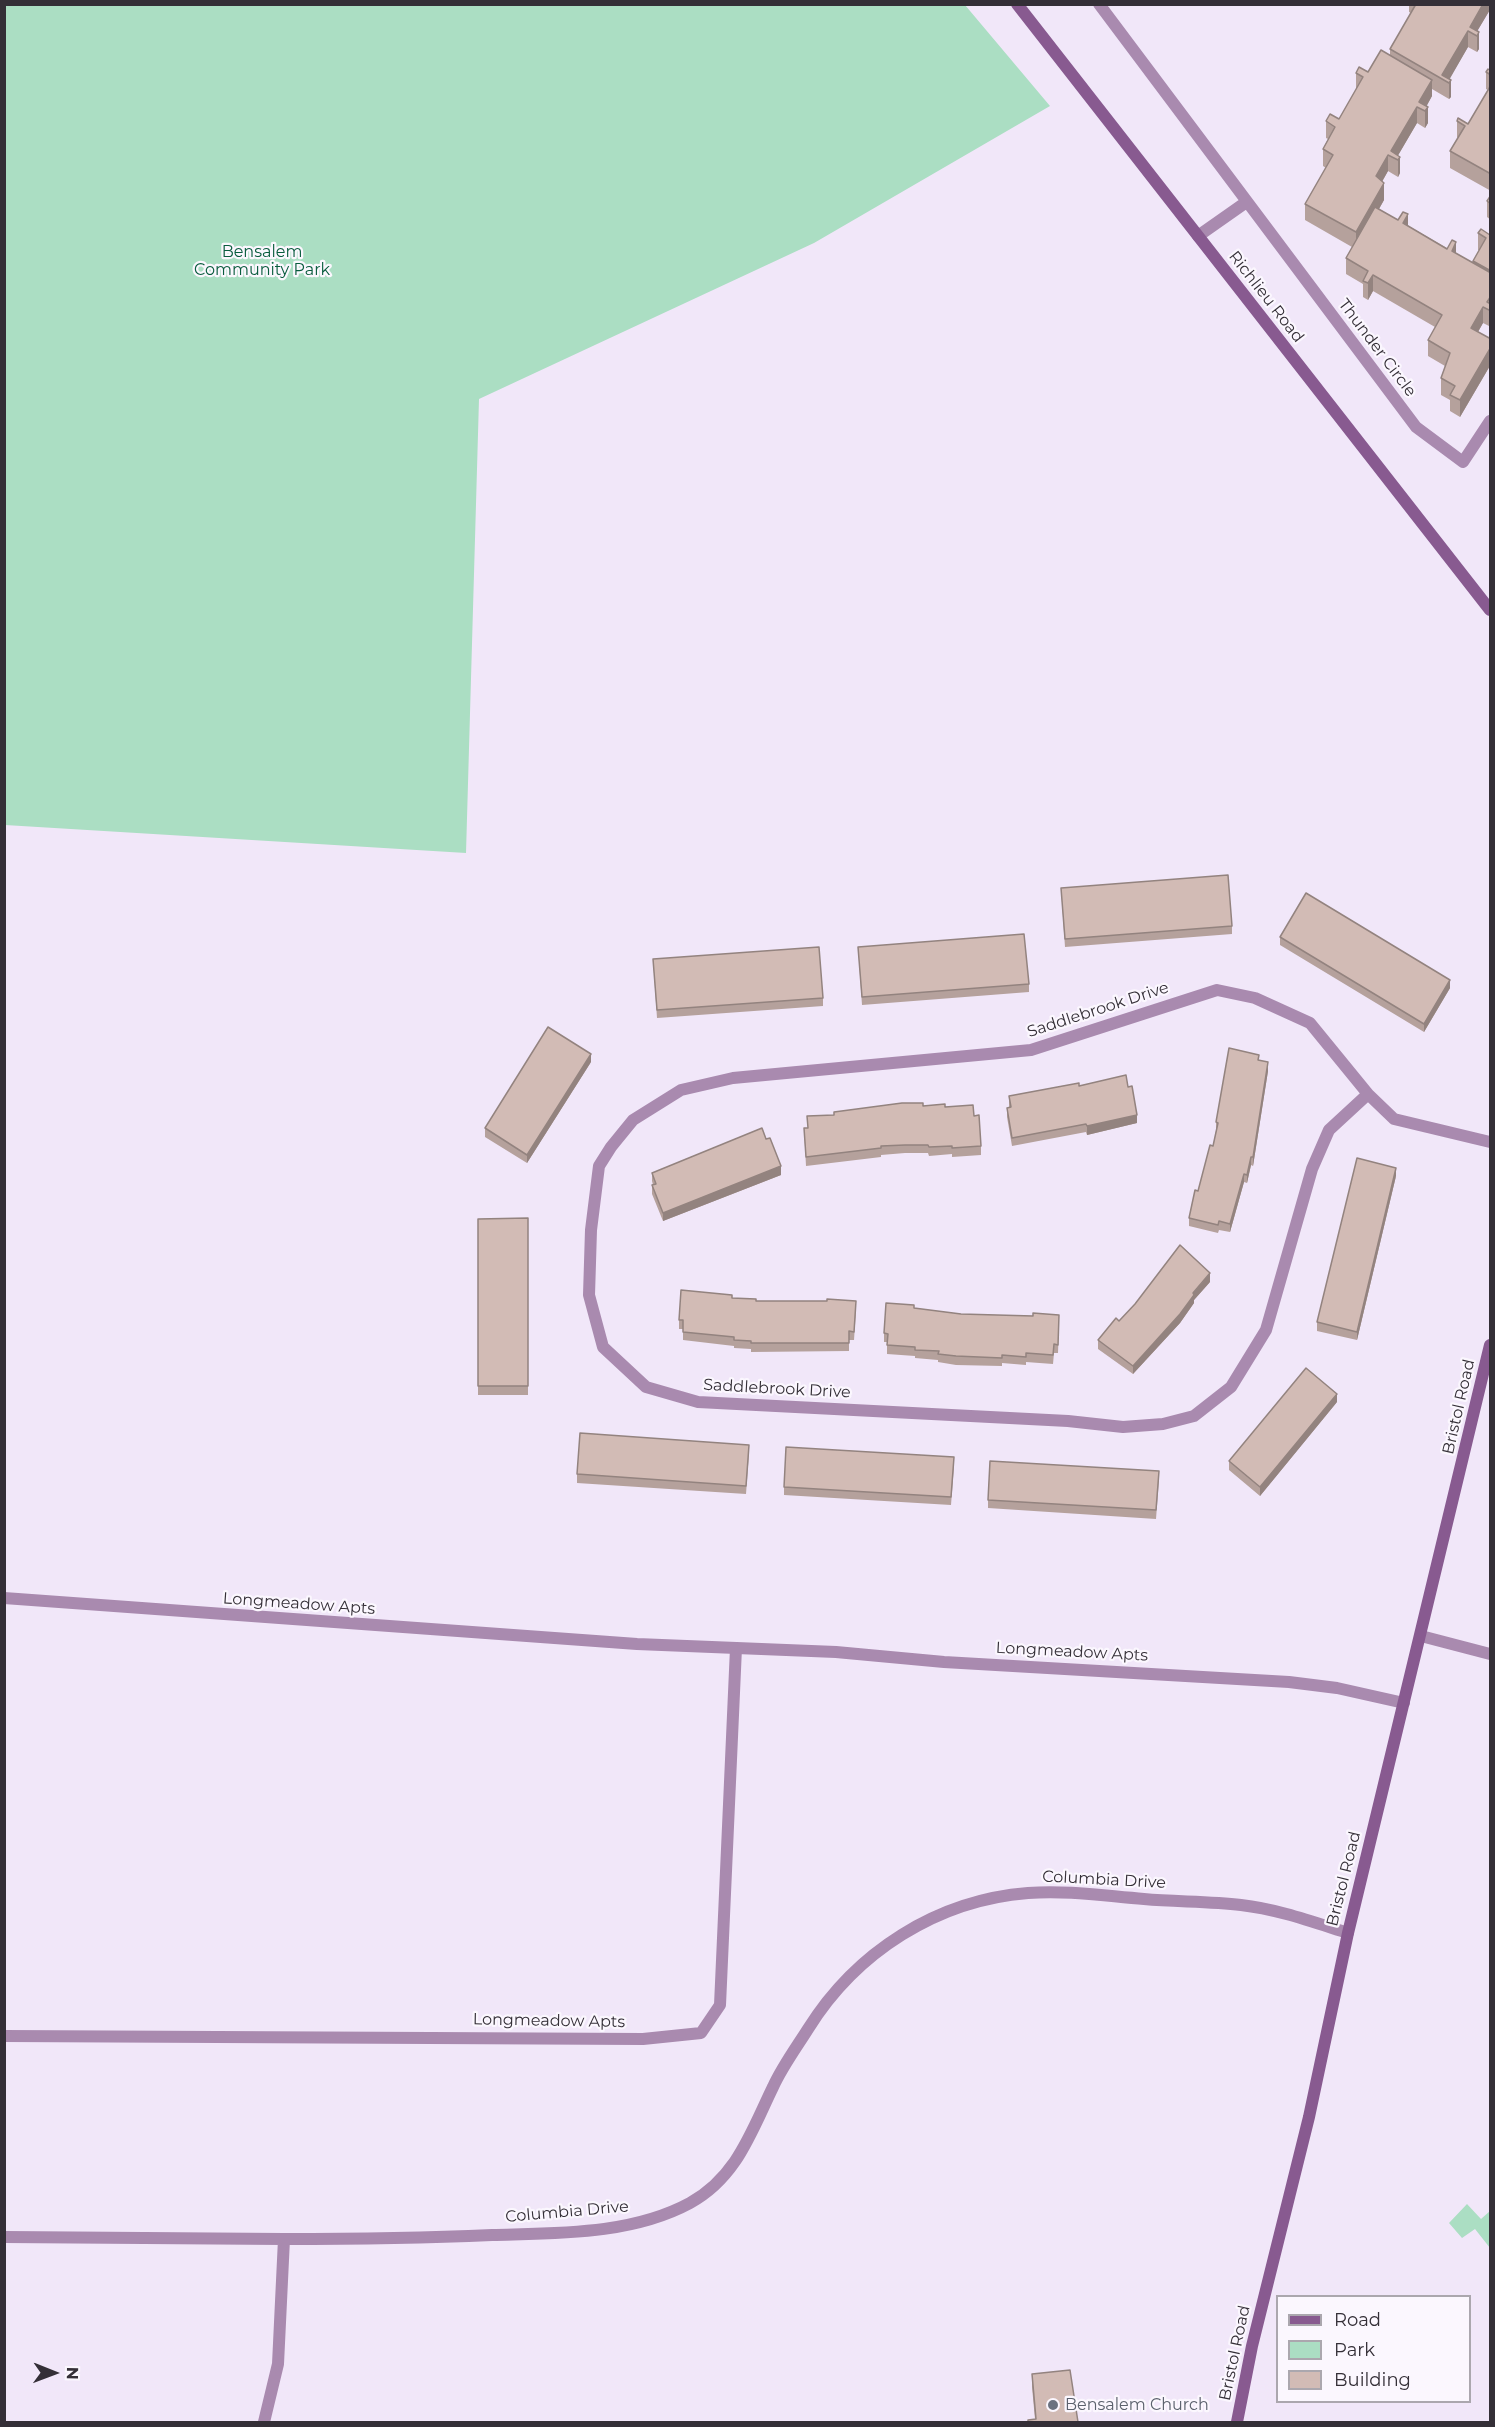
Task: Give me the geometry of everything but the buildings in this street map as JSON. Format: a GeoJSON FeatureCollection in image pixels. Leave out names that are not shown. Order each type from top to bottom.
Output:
{"type":"FeatureCollection","features":[{"type":"Feature","properties":{"kind":"main road","name":"Richlieu Road"},"geometry":{"type":"LineString","coordinates":[[1017,4],[1491,610]]}},
{"type":"Feature","properties":{"kind":"main road","name":"Bristol Road"},"geometry":{"type":"LineString","coordinates":[[1237,2422],[1252,2346],[1309,2117],[1348,1934],[1491,1345]]}},
{"type":"Feature","properties":{"kind":"street","name":"Thunder Circle"},"geometry":{"type":"LineString","coordinates":[[1099,4],[1245,203],[1416,427],[1464,462],[1491,421]]}},
{"type":"Feature","properties":{"kind":"street"},"geometry":{"type":"LineString","coordinates":[[1198,237],[1245,203]]}},
{"type":"Feature","properties":{"kind":"street","name":"Saddlebrook Drive"},"geometry":{"type":"LineString","coordinates":[[1368,1094],[1329,1130],[1312,1169],[1266,1330],[1231,1387],[1194,1416],[1163,1424],[1123,1427],[1068,1421],[698,1402],[646,1387],[603,1347],[589,1295],[591,1230],[599,1166],[611,1146],[633,1120],[681,1090],[733,1078],[1031,1050],[1217,990],[1255,998],[1310,1023],[1368,1094],[1394,1119],[1491,1142]]}},
{"type":"Feature","properties":{"kind":"street","name":"Longmeadow Apts"},"geometry":{"type":"LineString","coordinates":[[4,1598],[567,1639],[1289,1682],[1337,1688],[1404,1703]]}},
{"type":"Feature","properties":{"kind":"street"},"geometry":{"type":"LineString","coordinates":[[1421,1636],[1491,1654]]}},
{"type":"Feature","properties":{"kind":"street","name":"Longmeadow Apts"},"geometry":{"type":"LineString","coordinates":[[4,2036],[643,2039],[701,2033],[720,2005],[736,1648]]}},
{"type":"Feature","properties":{"kind":"street","name":"Columbia Drive"},"geometry":{"type":"LineString","coordinates":[[4,2237],[391,2239],[598,2229],[663,2216],[712,2188],[744,2150],[774,2085],[818,2013],[844,1982],[871,1956],[907,1929],[939,1914],[1002,1896],[1067,1892],[1244,1905],[1306,1920],[1348,1934]]}},
{"type":"Feature","properties":{"kind":"street"},"geometry":{"type":"LineString","coordinates":[[264,2422],[278,2364],[284,2239]]}},
{"type":"Feature","properties":{"kind":"green space","name":"Bensalem Community Park"},"geometry":{"type":"Polygon","coordinates":[[[4,5],[965,5],[1050,106],[814,243],[479,399],[466,853],[5,825],[4,5]]]}},
{"type":"Feature","properties":{"kind":"green space"},"geometry":{"type":"Polygon","coordinates":[[[1467,2204],[1481,2219],[1490,2211],[1490,2248],[1475,2229],[1462,2238],[1449,2223],[1467,2204]]]}},
{"type":"Feature","properties":{"kind":"place","name":"Bensalem Church"},"geometry":{"type":"Point","coordinates":[1053,2405]}}]}
